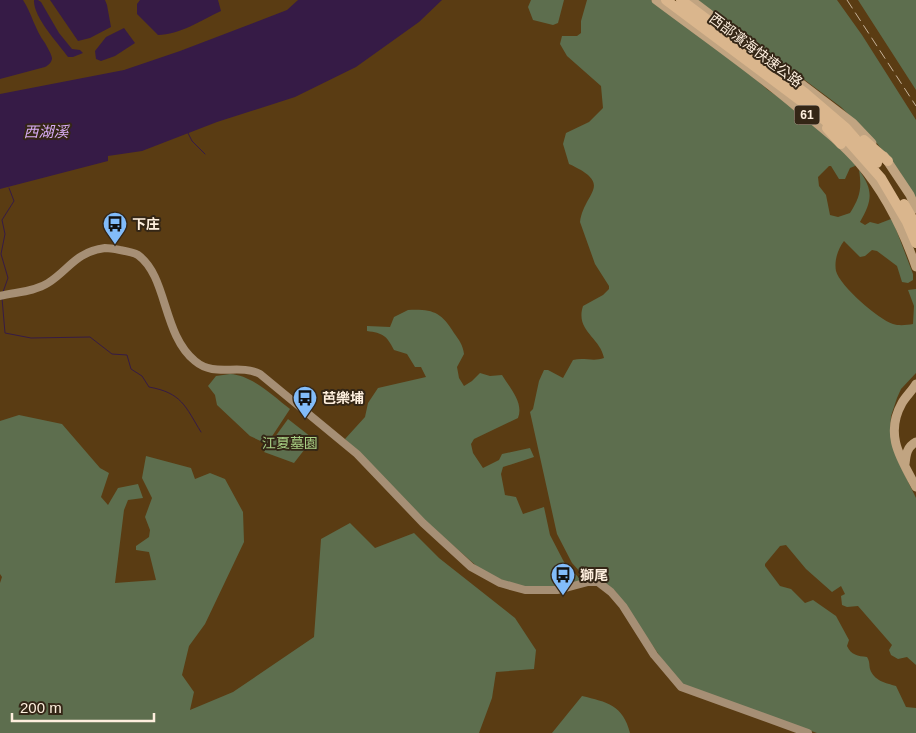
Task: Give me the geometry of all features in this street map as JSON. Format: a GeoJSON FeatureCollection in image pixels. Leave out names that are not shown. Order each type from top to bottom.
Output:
{"type":"FeatureCollection","features":[{"type":"Feature","properties":{"kind":"highway","name":"西部濱海快速公路"},"geometry":{"type":"LineString","coordinates":[[666,0],[842,134],[881,178],[907,222],[916,243]]}},
{"type":"Feature","properties":{"kind":"highway","name":"西部濱海快速公路"},"geometry":{"type":"LineString","coordinates":[[681,0],[805,93],[846,128],[870,153],[888,177],[916,225]]}},
{"type":"Feature","properties":{"kind":"highway"},"geometry":{"type":"LineString","coordinates":[[771,80],[826,127],[841,144]]}},
{"type":"Feature","properties":{"kind":"highway"},"geometry":{"type":"LineString","coordinates":[[805,93],[854,130],[888,161]]}},
{"type":"Feature","properties":{"kind":"main road","name":"61"},"geometry":{"type":"LineString","coordinates":[[656,0],[771,85],[841,144],[861,165],[890,206],[906,238],[916,267]]}},
{"type":"Feature","properties":{"kind":"main road","name":"61"},"geometry":{"type":"LineString","coordinates":[[691,0],[853,123],[888,161],[910,195],[916,209]]}},
{"type":"Feature","properties":{"kind":"main road"},"geometry":{"type":"LineString","coordinates":[[2,296],[46,284],[74,260],[103,248],[136,254],[152,271],[174,332],[187,353],[195,361],[218,371],[252,370],[260,374],[357,454],[423,523],[471,567],[500,584],[525,590],[558,590],[588,582],[598,582],[611,592],[623,606],[654,655],[681,687],[808,733]]}},
{"type":"Feature","properties":{"kind":"main road"},"geometry":{"type":"LineString","coordinates":[[916,384],[900,408],[894,431],[896,449],[916,487]]}},
{"type":"Feature","properties":{"kind":"main road"},"geometry":{"type":"LineString","coordinates":[[905,467],[906,453],[916,442]]}},
{"type":"Feature","properties":{"kind":"green space"},"geometry":{"type":"Polygon","coordinates":[[[531,0],[564,0],[558,23],[553,25],[533,20],[528,7],[531,0]]]}},
{"type":"Feature","properties":{"kind":"green space"},"geometry":{"type":"Polygon","coordinates":[[[587,0],[651,0],[741,66],[768,90],[805,115],[854,159],[855,166],[850,168],[845,179],[839,179],[831,166],[818,177],[819,186],[826,195],[830,215],[838,217],[850,213],[859,193],[859,170],[867,184],[870,196],[867,208],[860,222],[865,225],[870,222],[878,224],[891,219],[894,224],[913,274],[913,280],[908,283],[902,282],[897,266],[877,251],[872,250],[865,256],[860,257],[844,241],[837,255],[836,271],[844,285],[860,301],[878,316],[893,324],[913,324],[914,306],[908,290],[916,289],[916,373],[901,389],[897,398],[891,416],[890,432],[899,463],[916,498],[916,665],[907,657],[898,659],[891,655],[889,650],[892,645],[858,606],[847,607],[842,605],[841,596],[845,594],[841,586],[832,592],[806,569],[786,545],[780,546],[765,566],[780,586],[791,589],[805,603],[813,600],[836,616],[849,640],[847,646],[851,651],[867,657],[874,676],[881,681],[896,686],[906,707],[916,708],[916,733],[817,733],[688,688],[678,681],[670,671],[616,592],[583,575],[572,563],[557,534],[530,412],[533,409],[539,381],[544,370],[548,370],[563,378],[573,360],[604,358],[602,351],[585,328],[581,315],[583,306],[603,295],[609,289],[595,264],[580,222],[594,184],[591,178],[583,171],[569,164],[563,144],[566,133],[589,122],[603,108],[601,86],[567,56],[560,44],[562,36],[577,36],[581,33],[581,21],[587,0]]]}},
{"type":"Feature","properties":{"kind":"green space"},"geometry":{"type":"Polygon","coordinates":[[[697,0],[837,0],[862,35],[916,120],[916,201],[900,172],[875,141],[841,107],[697,0]]]}},
{"type":"Feature","properties":{"kind":"green space"},"geometry":{"type":"Polygon","coordinates":[[[858,0],[916,0],[916,90],[858,0]]]}},
{"type":"Feature","properties":{"kind":"green space"},"geometry":{"type":"Polygon","coordinates":[[[408,310],[430,311],[445,320],[460,343],[464,354],[457,367],[459,378],[464,386],[480,373],[490,376],[502,375],[512,390],[518,401],[518,418],[474,439],[471,444],[473,453],[483,468],[499,460],[502,454],[530,448],[534,457],[503,467],[501,474],[505,495],[516,497],[523,514],[544,507],[550,535],[564,562],[581,580],[581,585],[523,590],[480,569],[417,514],[345,439],[365,417],[368,403],[378,388],[426,377],[421,367],[415,367],[407,354],[394,350],[384,336],[367,331],[367,326],[390,327],[394,317],[408,310]]]}},
{"type":"Feature","properties":{"kind":"green space"},"geometry":{"type":"Polygon","coordinates":[[[238,375],[254,382],[290,409],[267,444],[250,436],[217,405],[215,395],[208,386],[216,376],[238,375]]]}},
{"type":"Feature","properties":{"kind":"green space"},"geometry":{"type":"Polygon","coordinates":[[[19,415],[62,424],[100,468],[109,473],[101,497],[108,505],[118,488],[138,484],[143,498],[128,500],[124,510],[115,583],[156,580],[149,552],[136,550],[136,546],[149,537],[150,530],[145,517],[152,498],[142,478],[146,456],[191,468],[195,479],[210,473],[225,479],[243,512],[244,542],[205,624],[189,646],[182,675],[194,692],[190,710],[233,692],[314,637],[321,539],[350,523],[375,548],[414,533],[439,558],[515,618],[536,650],[534,669],[496,672],[492,698],[479,733],[0,733],[0,583],[2,577],[0,574],[0,421],[19,415]]]}},
{"type":"Feature","properties":{"kind":"green space","name":"江夏墓園"},"geometry":{"type":"Polygon","coordinates":[[[288,419],[311,437],[308,445],[294,463],[264,452],[288,419]]]}},
{"type":"Feature","properties":{"kind":"green space"},"geometry":{"type":"Polygon","coordinates":[[[582,696],[613,706],[623,716],[630,733],[552,733],[582,696]]]}},
{"type":"Feature","properties":{"kind":"water"},"geometry":{"type":"Polygon","coordinates":[[[0,0],[23,0],[51,54],[52,59],[48,65],[0,79],[0,0]]]}},
{"type":"Feature","properties":{"kind":"water"},"geometry":{"type":"Polygon","coordinates":[[[34,0],[38,0],[59,33],[72,49],[80,50],[83,53],[68,57],[37,14],[34,0]]]}},
{"type":"Feature","properties":{"kind":"water"},"geometry":{"type":"Polygon","coordinates":[[[50,0],[105,0],[111,27],[90,38],[78,41],[50,0]]]}},
{"type":"Feature","properties":{"kind":"water"},"geometry":{"type":"Polygon","coordinates":[[[140,0],[218,0],[221,11],[182,30],[158,35],[137,14],[137,4],[140,0]]]}},
{"type":"Feature","properties":{"kind":"water","name":"西湖溪"},"geometry":{"type":"Polygon","coordinates":[[[298,0],[442,0],[419,22],[356,67],[295,97],[217,122],[142,151],[108,156],[108,161],[0,189],[0,94],[124,70],[180,51],[287,10],[298,0]]]}},
{"type":"Feature","properties":{"kind":"water"},"geometry":{"type":"Polygon","coordinates":[[[124,28],[135,43],[115,56],[101,61],[96,59],[95,51],[106,37],[124,28]]]}},
{"type":"Feature","properties":{"kind":"waterway"},"geometry":{"type":"LineString","coordinates":[[187,131],[192,141],[205,154]]}},
{"type":"Feature","properties":{"kind":"waterway"},"geometry":{"type":"LineString","coordinates":[[3,292],[8,278],[1,254],[5,234],[2,220],[14,201],[9,188]]}},
{"type":"Feature","properties":{"kind":"waterway"},"geometry":{"type":"LineString","coordinates":[[2,298],[5,333],[31,338],[90,337],[112,354],[127,355],[131,369],[142,376],[149,387],[176,397],[186,408],[201,432]]}},
{"type":"Feature","properties":{"kind":"railway"},"geometry":{"type":"LineString","coordinates":[[847,0],[916,106]]}},
{"type":"Feature","properties":{"kind":"place","name":"下庄"},"geometry":{"type":"Point","coordinates":[115,245]}},
{"type":"Feature","properties":{"kind":"place","name":"芭樂埔"},"geometry":{"type":"Point","coordinates":[305,419]}},
{"type":"Feature","properties":{"kind":"place","name":"獅尾"},"geometry":{"type":"Point","coordinates":[563,596]}}]}
